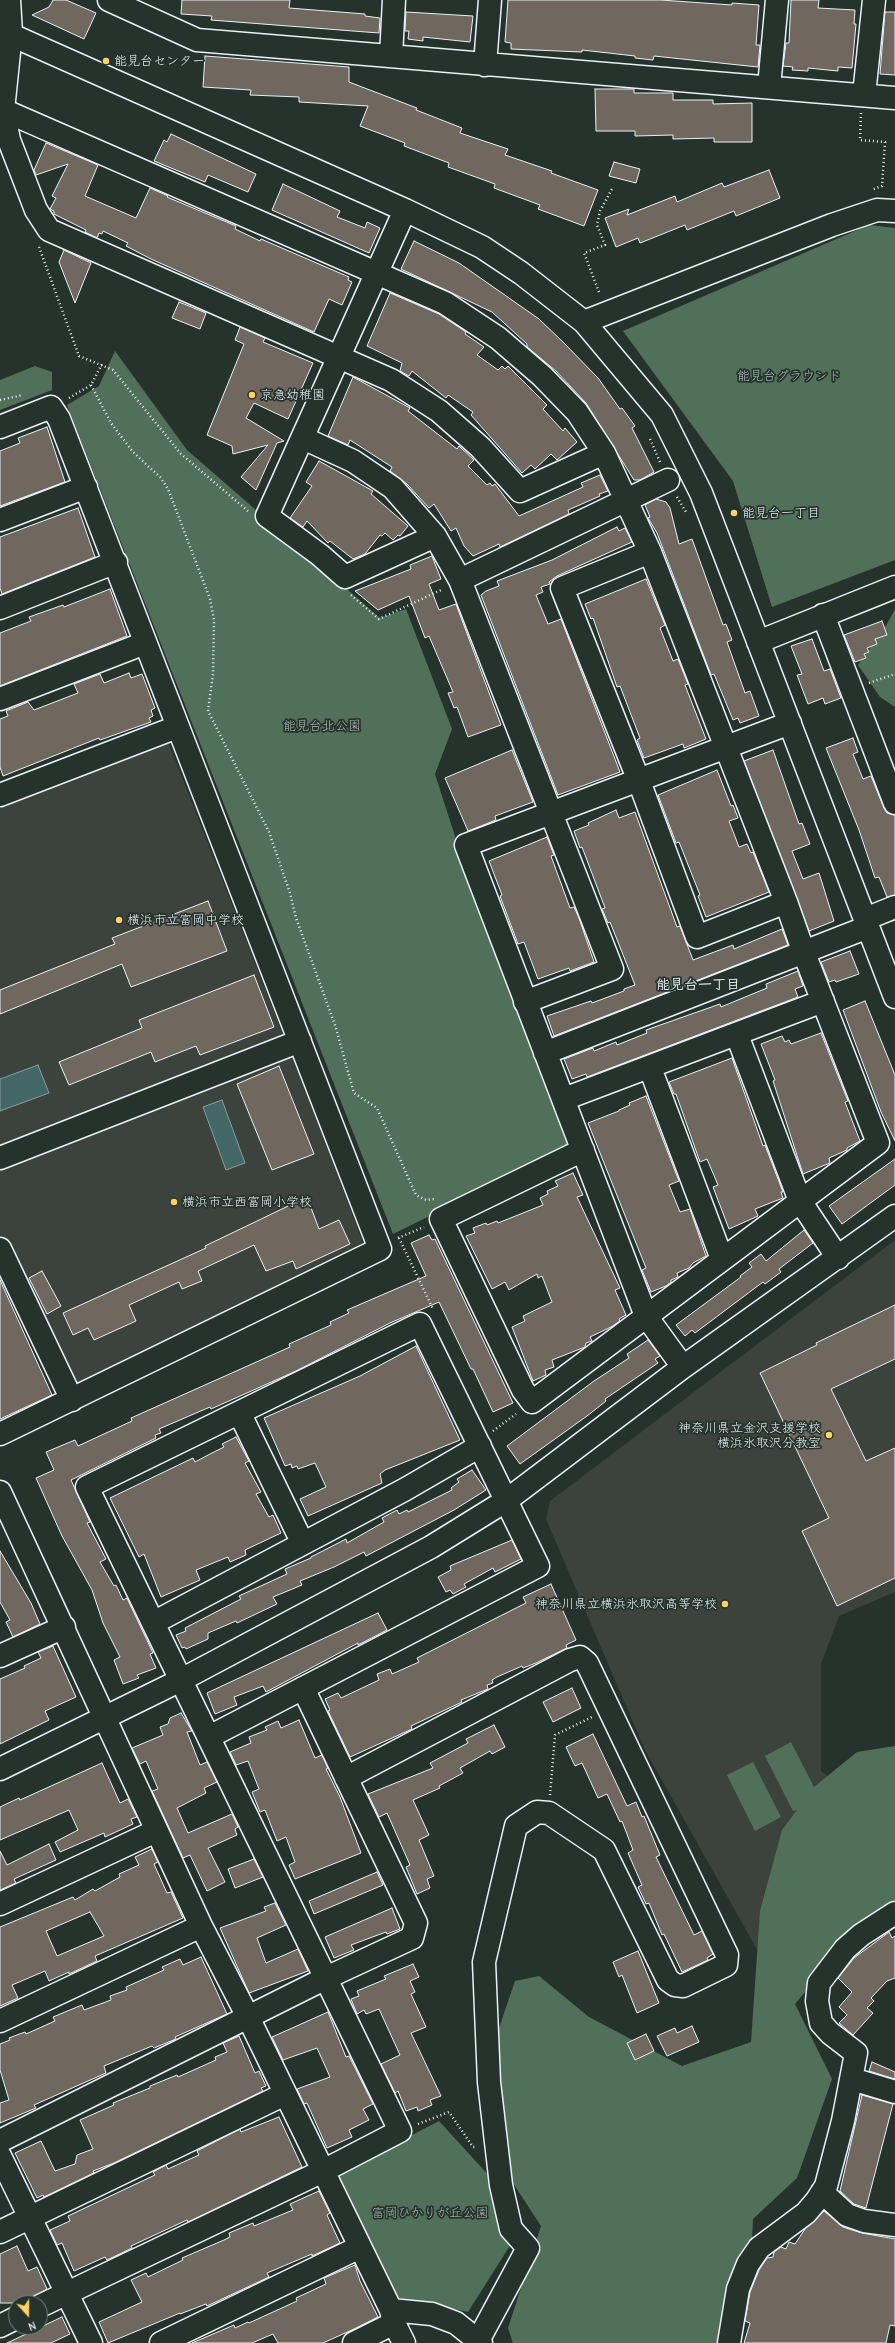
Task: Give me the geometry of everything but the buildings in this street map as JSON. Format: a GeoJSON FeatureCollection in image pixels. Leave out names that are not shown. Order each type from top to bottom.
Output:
{"type":"FeatureCollection","features":[{"type":"Feature","properties":{"kind":"street"},"geometry":{"type":"LineString","coordinates":[[9,0],[5,32],[3,110],[11,147],[36,210],[49,230],[391,380],[439,411],[480,447],[520,491],[604,452]]}},
{"type":"Feature","properties":{"kind":"street"},"geometry":{"type":"LineString","coordinates":[[109,0],[152,9],[197,40],[485,65],[769,87],[863,102],[895,98]]}},
{"type":"Feature","properties":{"kind":"street"},"geometry":{"type":"LineString","coordinates":[[391,56],[394,0]]}},
{"type":"Feature","properties":{"kind":"street"},"geometry":{"type":"LineString","coordinates":[[485,65],[490,0]]}},
{"type":"Feature","properties":{"kind":"street"},"geometry":{"type":"LineString","coordinates":[[769,87],[777,0]]}},
{"type":"Feature","properties":{"kind":"street"},"geometry":{"type":"LineString","coordinates":[[863,102],[874,0]]}},
{"type":"Feature","properties":{"kind":"street"},"geometry":{"type":"LineString","coordinates":[[5,32],[405,210],[482,246],[521,273],[584,322],[662,415],[701,492],[895,997]]}},
{"type":"Feature","properties":{"kind":"street"},"geometry":{"type":"LineString","coordinates":[[3,110],[445,303],[498,338],[542,376],[577,412],[604,452],[650,552],[878,1143],[532,1402],[523,1390],[441,1219],[583,1150]]}},
{"type":"Feature","properties":{"kind":"street"},"geometry":{"type":"LineString","coordinates":[[405,210],[337,357],[303,438],[267,516],[320,555],[345,577],[435,536]]}},
{"type":"Feature","properties":{"kind":"street"},"geometry":{"type":"LineString","coordinates":[[584,322],[832,224],[877,210],[895,211]]}},
{"type":"Feature","properties":{"kind":"street"},"geometry":{"type":"LineString","coordinates":[[0,427],[50,407],[60,419],[116,562],[177,727],[380,1249],[0,1434]]}},
{"type":"Feature","properties":{"kind":"street"},"geometry":{"type":"LineString","coordinates":[[303,438],[353,461],[393,488],[435,536],[460,580],[612,969],[525,1002]]}},
{"type":"Feature","properties":{"kind":"street"},"geometry":{"type":"LineString","coordinates":[[460,580],[668,480]]}},
{"type":"Feature","properties":{"kind":"street"},"geometry":{"type":"LineString","coordinates":[[0,520],[86,488]]}},
{"type":"Feature","properties":{"kind":"street"},"geometry":{"type":"LineString","coordinates":[[650,552],[562,588],[639,781],[697,937],[786,902]]}},
{"type":"Feature","properties":{"kind":"street"},"geometry":{"type":"LineString","coordinates":[[0,608],[116,562]]}},
{"type":"Feature","properties":{"kind":"street"},"geometry":{"type":"LineString","coordinates":[[758,642],[895,587]]}},
{"type":"Feature","properties":{"kind":"street"},"geometry":{"type":"LineString","coordinates":[[823,615],[895,803]]}},
{"type":"Feature","properties":{"kind":"street"},"geometry":{"type":"LineString","coordinates":[[0,699],[145,643]]}},
{"type":"Feature","properties":{"kind":"street"},"geometry":{"type":"LineString","coordinates":[[683,1367],[646,1316],[466,845],[790,723]]}},
{"type":"Feature","properties":{"kind":"street"},"geometry":{"type":"LineString","coordinates":[[0,795],[177,727]]}},
{"type":"Feature","properties":{"kind":"street"},"geometry":{"type":"LineString","coordinates":[[545,1053],[804,953],[895,907]]}},
{"type":"Feature","properties":{"kind":"street"},"geometry":{"type":"LineString","coordinates":[[564,1099],[650,1068],[823,1001]]}},
{"type":"Feature","properties":{"kind":"street"},"geometry":{"type":"LineString","coordinates":[[737,1035],[800,1201],[838,1258]]}},
{"type":"Feature","properties":{"kind":"street"},"geometry":{"type":"LineString","coordinates":[[0,1158],[300,1041]]}},
{"type":"Feature","properties":{"kind":"street"},"geometry":{"type":"LineString","coordinates":[[650,1068],[722,1259]]}},
{"type":"Feature","properties":{"kind":"street"},"geometry":{"type":"LineString","coordinates":[[0,1769],[181,1680],[431,1547],[507,1500],[683,1367],[895,1216]]}},
{"type":"Feature","properties":{"kind":"street"},"geometry":{"type":"LineString","coordinates":[[0,1249],[72,1400]]}},
{"type":"Feature","properties":{"kind":"street"},"geometry":{"type":"LineString","coordinates":[[48,2302],[323,2171],[400,2131],[87,1487],[240,1414],[420,1324],[487,1439],[507,1500],[538,1566],[209,1737]]}},
{"type":"Feature","properties":{"kind":"street"},"geometry":{"type":"LineString","coordinates":[[240,1414],[302,1542]]}},
{"type":"Feature","properties":{"kind":"street"},"geometry":{"type":"LineString","coordinates":[[153,1623],[302,1542],[404,1490],[487,1439]]}},
{"type":"Feature","properties":{"kind":"street"},"geometry":{"type":"LineString","coordinates":[[0,1492],[64,1627],[103,1719],[201,1926],[248,2018],[360,2247],[404,2343]]}},
{"type":"Feature","properties":{"kind":"street"},"geometry":{"type":"LineString","coordinates":[[0,1656],[64,1627]]}},
{"type":"Feature","properties":{"kind":"street"},"geometry":{"type":"LineString","coordinates":[[346,1778],[570,1660],[580,1657],[587,1663],[727,1955],[726,1965],[683,1986],[675,1985],[668,1980],[604,1850],[549,1813],[537,1812],[516,1826],[484,1962],[489,2082],[501,2185],[511,2229],[528,2248],[480,2341],[456,2323],[432,2314],[392,2317],[354,2343]]}},
{"type":"Feature","properties":{"kind":"street"},"geometry":{"type":"LineString","coordinates":[[0,2141],[326,1978],[412,1938],[416,1923],[303,1688]]}},
{"type":"Feature","properties":{"kind":"street"},"geometry":{"type":"LineString","coordinates":[[0,1904],[156,1831]]}},
{"type":"Feature","properties":{"kind":"street"},"geometry":{"type":"LineString","coordinates":[[729,2343],[738,2289],[748,2264],[759,2248],[806,2213],[826,2186],[843,2121],[856,2053],[830,2034],[821,2023],[817,2001],[819,1983],[844,1950],[861,1935],[895,1913]]}},
{"type":"Feature","properties":{"kind":"street"},"geometry":{"type":"LineString","coordinates":[[0,2021],[201,1926]]}},
{"type":"Feature","properties":{"kind":"street"},"geometry":{"type":"LineString","coordinates":[[852,2079],[895,2092]]}},
{"type":"Feature","properties":{"kind":"street"},"geometry":{"type":"LineString","coordinates":[[0,2232],[285,2094]]}},
{"type":"Feature","properties":{"kind":"street"},"geometry":{"type":"LineString","coordinates":[[0,2156],[91,2343]]}},
{"type":"Feature","properties":{"kind":"street"},"geometry":{"type":"LineString","coordinates":[[822,2192],[847,2215],[864,2221],[895,2225]]}},
{"type":"Feature","properties":{"kind":"street"},"geometry":{"type":"LineString","coordinates":[[161,2343],[360,2247]]}},
{"type":"Feature","properties":{"kind":"path"},"geometry":{"type":"LineString","coordinates":[[863,102],[860,140],[885,142],[882,186],[876,188]]}},
{"type":"Feature","properties":{"kind":"path"},"geometry":{"type":"LineString","coordinates":[[599,292],[584,253],[605,245],[597,225],[600,211],[612,189]]}},
{"type":"Feature","properties":{"kind":"path"},"geometry":{"type":"LineString","coordinates":[[49,230],[38,244],[76,349],[79,356],[102,364],[91,385],[64,400]]}},
{"type":"Feature","properties":{"kind":"path"},"geometry":{"type":"LineString","coordinates":[[91,385],[116,429],[133,452],[160,478],[168,489],[210,599],[213,615],[213,674],[208,711],[269,832],[290,892],[296,918],[336,1025],[354,1093],[377,1108],[416,1195],[426,1200],[440,1196]]}},
{"type":"Feature","properties":{"kind":"path"},"geometry":{"type":"LineString","coordinates":[[852,690],[895,674]]}},
{"type":"Feature","properties":{"kind":"path"},"geometry":{"type":"LineString","coordinates":[[380,1249],[398,1238],[441,1219]]}},
{"type":"Feature","properties":{"kind":"path"},"geometry":{"type":"LineString","coordinates":[[487,1439],[532,1402]]}},
{"type":"Feature","properties":{"kind":"path"},"geometry":{"type":"LineString","coordinates":[[550,1802],[555,1735],[584,1720]]}},
{"type":"Feature","properties":{"kind":"path"},"geometry":{"type":"LineString","coordinates":[[400,2131],[449,2112],[473,2147],[497,2145]]}},
{"type":"Feature","properties":{"kind":"shaded area","name":"横浜市立富岡中学校"},"geometry":{"type":"Polygon","coordinates":[[[167,739],[284,1037],[0,1147],[0,803],[167,739]]]}},
{"type":"Feature","properties":{"kind":"shaded area","name":"横浜市立西富岡小学校"},"geometry":{"type":"Polygon","coordinates":[[[290,1055],[292,1056],[364,1245],[76,1383],[74,1382],[0,1234],[0,1170],[290,1055]]]}},
{"type":"Feature","properties":{"kind":"shaded area","name":"神奈川県立横浜氷取沢高等学校"},"geometry":{"type":"Polygon","coordinates":[[[895,1240],[895,1592],[839,1616],[821,1664],[821,1771],[852,1794],[759,1953],[645,1750],[546,1519],[550,1501],[895,1240]]]}},
{"type":"Feature","properties":{"kind":"green space","name":"能見台グラウンド"},"geometry":{"type":"Polygon","coordinates":[[[869,225],[895,228],[895,560],[772,607],[733,481],[623,331],[869,225]]]}},
{"type":"Feature","properties":{"kind":"green space","name":"能見台北公園"},"geometry":{"type":"Polygon","coordinates":[[[115,351],[187,450],[380,618],[406,609],[452,729],[435,774],[470,883],[576,1144],[393,1234],[67,405],[99,386],[115,351]]]}},
{"type":"Feature","properties":{"kind":"green space"},"geometry":{"type":"Polygon","coordinates":[[[35,366],[52,372],[52,390],[0,410],[0,380],[35,366]]]}},
{"type":"Feature","properties":{"kind":"green space"},"geometry":{"type":"Polygon","coordinates":[[[895,609],[895,707],[880,697],[858,665],[887,624],[895,609]]]}},
{"type":"Feature","properties":{"kind":"green space"},"geometry":{"type":"Polygon","coordinates":[[[791,1742],[814,1787],[857,1752],[895,1746],[895,1902],[866,1919],[795,2004],[832,2079],[797,2178],[753,2219],[750,2284],[728,2343],[513,2343],[508,2328],[541,2226],[494,2154],[493,2079],[499,2028],[515,1981],[539,1976],[589,2017],[682,2066],[751,2042],[760,1911],[782,1830],[797,1810],[793,1811],[765,1756],[791,1742]]]}},
{"type":"Feature","properties":{"kind":"green space"},"geometry":{"type":"Polygon","coordinates":[[[753,1762],[781,1817],[755,1831],[727,1775],[753,1762]]]}},
{"type":"Feature","properties":{"kind":"green space","name":"富岡ひかりが丘公園"},"geometry":{"type":"Polygon","coordinates":[[[439,2121],[492,2179],[511,2244],[468,2312],[394,2297],[335,2175],[439,2121]]]}},
{"type":"Feature","properties":{"kind":"water"},"geometry":{"type":"Polygon","coordinates":[[[38,1065],[49,1093],[0,1111],[0,1079],[38,1065]]]}},
{"type":"Feature","properties":{"kind":"water"},"geometry":{"type":"Polygon","coordinates":[[[222,1100],[245,1163],[226,1170],[203,1107],[222,1100]]]}},
{"type":"Feature","properties":{"kind":"place","name":"能見台センター"},"geometry":{"type":"Point","coordinates":[106,61]}},
{"type":"Feature","properties":{"kind":"place","name":"京急幼稚園"},"geometry":{"type":"Point","coordinates":[252,395]}},
{"type":"Feature","properties":{"kind":"place","name":"能見台一丁目"},"geometry":{"type":"Point","coordinates":[734,513]}},
{"type":"Feature","properties":{"kind":"place","name":"横浜市立富岡中学校"},"geometry":{"type":"Point","coordinates":[119,920]}},
{"type":"Feature","properties":{"kind":"place","name":"横浜市立西富岡小学校"},"geometry":{"type":"Point","coordinates":[174,1202]}},
{"type":"Feature","properties":{"kind":"place","name":"神奈川県立金沢支援学校 横浜氷取沢分教室"},"geometry":{"type":"Point","coordinates":[829,1435]}},
{"type":"Feature","properties":{"kind":"place","name":"神奈川県立横浜氷取沢高等学校"},"geometry":{"type":"Point","coordinates":[725,1604]}},
{"type":"Feature","properties":{"kind":"district","name":"能見台一丁目"},"geometry":{"type":"Point","coordinates":[698,985]}}]}
